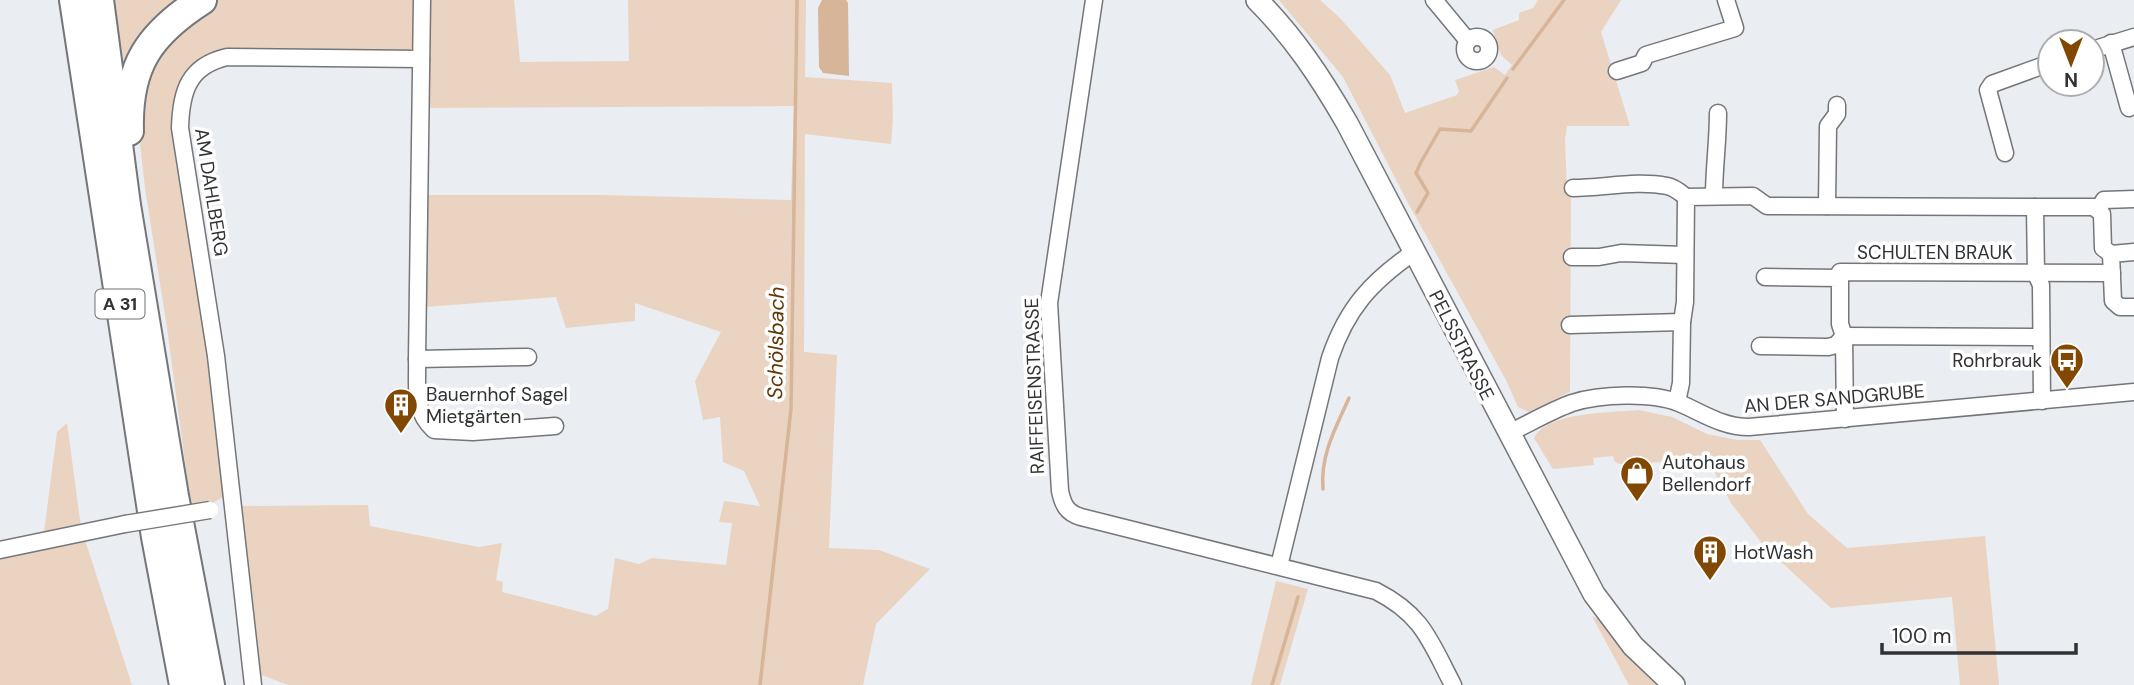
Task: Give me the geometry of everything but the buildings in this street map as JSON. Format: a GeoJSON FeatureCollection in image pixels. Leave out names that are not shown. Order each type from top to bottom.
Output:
{"type":"FeatureCollection","features":[{"type":"Feature","properties":{"kind":"highway","name":"A 31"},"geometry":{"type":"LineString","coordinates":[[74,0],[154,526],[184,685]]}},
{"type":"Feature","properties":{"kind":"highway","name":"A 31"},"geometry":{"type":"LineString","coordinates":[[99,0],[126,205],[174,496],[210,685]]}},
{"type":"Feature","properties":{"kind":"highway"},"geometry":{"type":"LineString","coordinates":[[126,205],[135,180],[128,112],[138,67],[161,31],[178,15],[202,0]]}},
{"type":"Feature","properties":{"kind":"main road","name":"PELSSTRASSE"},"geometry":{"type":"LineString","coordinates":[[1257,0],[1282,25],[1316,69],[1348,122],[1594,594],[1633,646],[1674,685]]}},
{"type":"Feature","properties":{"kind":"street"},"geometry":{"type":"LineString","coordinates":[[422,0],[417,359],[419,409],[423,420],[435,430],[474,432],[555,426]]}},
{"type":"Feature","properties":{"kind":"street","name":"RAIFFEISENSTRASSE"},"geometry":{"type":"LineString","coordinates":[[1094,0],[1049,303],[1062,499],[1066,509],[1076,516],[1376,591],[1407,609],[1419,622],[1453,685]]}},
{"type":"Feature","properties":{"kind":"street"},"geometry":{"type":"LineString","coordinates":[[1434,0],[1468,41]]}},
{"type":"Feature","properties":{"kind":"street"},"geometry":{"type":"LineString","coordinates":[[1617,71],[1642,63],[1646,55],[1735,28],[1726,0]]}},
{"type":"Feature","properties":{"kind":"street"},"geometry":{"type":"LineString","coordinates":[[2106,45],[2134,37]]}},
{"type":"Feature","properties":{"kind":"street"},"geometry":{"type":"LineString","coordinates":[[2111,43],[2129,108]]}},
{"type":"Feature","properties":{"kind":"street","name":"AM DAHLBERG"},"geometry":{"type":"LineString","coordinates":[[253,685],[216,356],[180,128],[184,93],[189,81],[199,70],[208,63],[227,57],[421,59]]}},
{"type":"Feature","properties":{"kind":"street"},"geometry":{"type":"LineString","coordinates":[[2005,153],[1988,90],[1992,84],[2036,69]]}},
{"type":"Feature","properties":{"kind":"street"},"geometry":{"type":"LineString","coordinates":[[1827,206],[1828,126],[1837,114],[1837,105]]}},
{"type":"Feature","properties":{"kind":"street"},"geometry":{"type":"LineString","coordinates":[[1714,197],[1718,113]]}},
{"type":"Feature","properties":{"kind":"street"},"geometry":{"type":"LineString","coordinates":[[1573,188],[1603,188],[1618,184],[1670,186],[1686,197],[1753,196],[1767,206],[2094,207],[2102,214],[2103,248],[2111,254],[2134,252]]}},
{"type":"Feature","properties":{"kind":"street"},"geometry":{"type":"LineString","coordinates":[[1677,402],[1681,383],[1685,302],[1686,197]]}},
{"type":"Feature","properties":{"kind":"street"},"geometry":{"type":"LineString","coordinates":[[2098,211],[2104,200],[2134,199]]}},
{"type":"Feature","properties":{"kind":"street"},"geometry":{"type":"LineString","coordinates":[[2035,207],[2036,274],[2041,285],[2042,401]]}},
{"type":"Feature","properties":{"kind":"street"},"geometry":{"type":"LineString","coordinates":[[1279,566],[1330,358],[1341,330],[1367,290],[1414,252]]}},
{"type":"Feature","properties":{"kind":"street"},"geometry":{"type":"LineString","coordinates":[[1572,257],[1599,257],[1621,253],[1685,255]]}},
{"type":"Feature","properties":{"kind":"street"},"geometry":{"type":"LineString","coordinates":[[2111,254],[2113,301],[2120,307],[2134,307]]}},
{"type":"Feature","properties":{"kind":"street","name":"SCHULTEN BRAUK"},"geometry":{"type":"LineString","coordinates":[[1845,419],[1840,272],[2036,274]]}},
{"type":"Feature","properties":{"kind":"street"},"geometry":{"type":"LineString","coordinates":[[2036,274],[2112,273]]}},
{"type":"Feature","properties":{"kind":"street","name":"SCHULTEN BRAUK"},"geometry":{"type":"LineString","coordinates":[[1765,277],[1840,278]]}},
{"type":"Feature","properties":{"kind":"street"},"geometry":{"type":"LineString","coordinates":[[1570,325],[1682,322]]}},
{"type":"Feature","properties":{"kind":"street"},"geometry":{"type":"LineString","coordinates":[[1760,346],[1828,347],[1836,345],[1844,337],[2041,337]]}},
{"type":"Feature","properties":{"kind":"street"},"geometry":{"type":"LineString","coordinates":[[417,359],[528,357]]}},
{"type":"Feature","properties":{"kind":"street","name":"AN DER SANDGRUBE"},"geometry":{"type":"LineString","coordinates":[[1509,433],[1581,400],[1637,396],[1677,402],[1719,423],[1742,427],[2134,392]]}},
{"type":"Feature","properties":{"kind":"street"},"geometry":{"type":"LineString","coordinates":[[0,550],[125,524],[233,508]]}},
{"type":"Feature","properties":{"kind":"shaded area"},"geometry":{"type":"Polygon","coordinates":[[[114,0],[188,0],[125,83],[114,0]]]}},
{"type":"Feature","properties":{"kind":"shaded area"},"geometry":{"type":"Polygon","coordinates":[[[213,0],[416,0],[416,42],[408,52],[207,57],[187,71],[180,87],[193,242],[226,482],[223,497],[211,504],[191,506],[145,188],[140,115],[145,68],[213,0]]]}},
{"type":"Feature","properties":{"kind":"shaded area"},"geometry":{"type":"Polygon","coordinates":[[[428,0],[514,0],[520,62],[629,61],[628,0],[806,0],[805,77],[892,83],[891,144],[805,134],[804,352],[837,355],[829,548],[879,550],[930,569],[876,624],[863,685],[288,685],[259,674],[238,506],[368,505],[370,526],[479,547],[502,543],[496,580],[503,582],[502,592],[596,616],[608,609],[615,558],[639,564],[652,558],[726,565],[732,523],[719,522],[724,501],[760,506],[744,471],[723,462],[720,417],[703,420],[695,381],[721,332],[635,303],[635,321],[566,328],[556,297],[425,307],[427,195],[602,195],[791,200],[794,106],[429,108],[428,0]]]}},
{"type":"Feature","properties":{"kind":"shaded area"},"geometry":{"type":"Polygon","coordinates":[[[822,0],[846,0],[848,3],[849,76],[823,73],[819,67],[818,8],[822,0]]]}},
{"type":"Feature","properties":{"kind":"shaded area"},"geometry":{"type":"Polygon","coordinates":[[[1279,0],[1320,0],[1340,18],[1390,75],[1405,113],[1457,95],[1459,91],[1455,80],[1494,67],[1505,75],[1512,65],[1501,55],[1493,30],[1519,20],[1519,13],[1533,8],[1538,0],[1621,0],[1601,32],[1630,126],[1567,126],[1565,140],[1567,190],[1571,191],[1570,392],[1529,412],[1518,407],[1343,77],[1279,0]]]}},
{"type":"Feature","properties":{"kind":"shaded area"},"geometry":{"type":"Polygon","coordinates":[[[1639,410],[1672,417],[1707,434],[1737,440],[1760,440],[1808,514],[1847,548],[1985,536],[1999,685],[1960,685],[1952,597],[1831,608],[1764,546],[1731,503],[1708,460],[1620,464],[1615,462],[1613,456],[1593,458],[1594,465],[1553,469],[1534,438],[1541,429],[1566,418],[1639,410]]]}},
{"type":"Feature","properties":{"kind":"shaded area"},"geometry":{"type":"Polygon","coordinates":[[[67,423],[81,527],[44,532],[57,432],[67,423]]]}},
{"type":"Feature","properties":{"kind":"shaded area"},"geometry":{"type":"Polygon","coordinates":[[[84,537],[132,685],[0,685],[0,554],[84,537]]]}},
{"type":"Feature","properties":{"kind":"shaded area"},"geometry":{"type":"Polygon","coordinates":[[[1276,581],[1308,589],[1280,685],[1251,685],[1276,581]]]}},
{"type":"Feature","properties":{"kind":"shaded area"},"geometry":{"type":"Polygon","coordinates":[[[1592,616],[1600,620],[1642,671],[1658,685],[1629,685],[1592,616]]]}},
{"type":"Feature","properties":{"kind":"waterway","name":"Schölsbach"},"geometry":{"type":"LineString","coordinates":[[760,685],[791,409],[797,0]]}},
{"type":"Feature","properties":{"kind":"waterway"},"geometry":{"type":"LineString","coordinates":[[1513,69],[1564,0]]}},
{"type":"Feature","properties":{"kind":"waterway"},"geometry":{"type":"LineString","coordinates":[[1417,212],[1428,193],[1416,173],[1440,129],[1471,131],[1507,78]]}},
{"type":"Feature","properties":{"kind":"waterway"},"geometry":{"type":"LineString","coordinates":[[1323,489],[1326,453],[1349,398]]}},
{"type":"Feature","properties":{"kind":"waterway"},"geometry":{"type":"LineString","coordinates":[[1272,685],[1298,597]]}},
{"type":"Feature","properties":{"kind":"place","name":"Rohrbrauk"},"geometry":{"type":"Point","coordinates":[2067,390]}},
{"type":"Feature","properties":{"kind":"place","name":"Bauernhof Sagel Mietgärten"},"geometry":{"type":"Point","coordinates":[401,435]}},
{"type":"Feature","properties":{"kind":"place","name":"Autohaus Bellendorf"},"geometry":{"type":"Point","coordinates":[1637,503]}},
{"type":"Feature","properties":{"kind":"place","name":"HotWash"},"geometry":{"type":"Point","coordinates":[1710,582]}}]}
